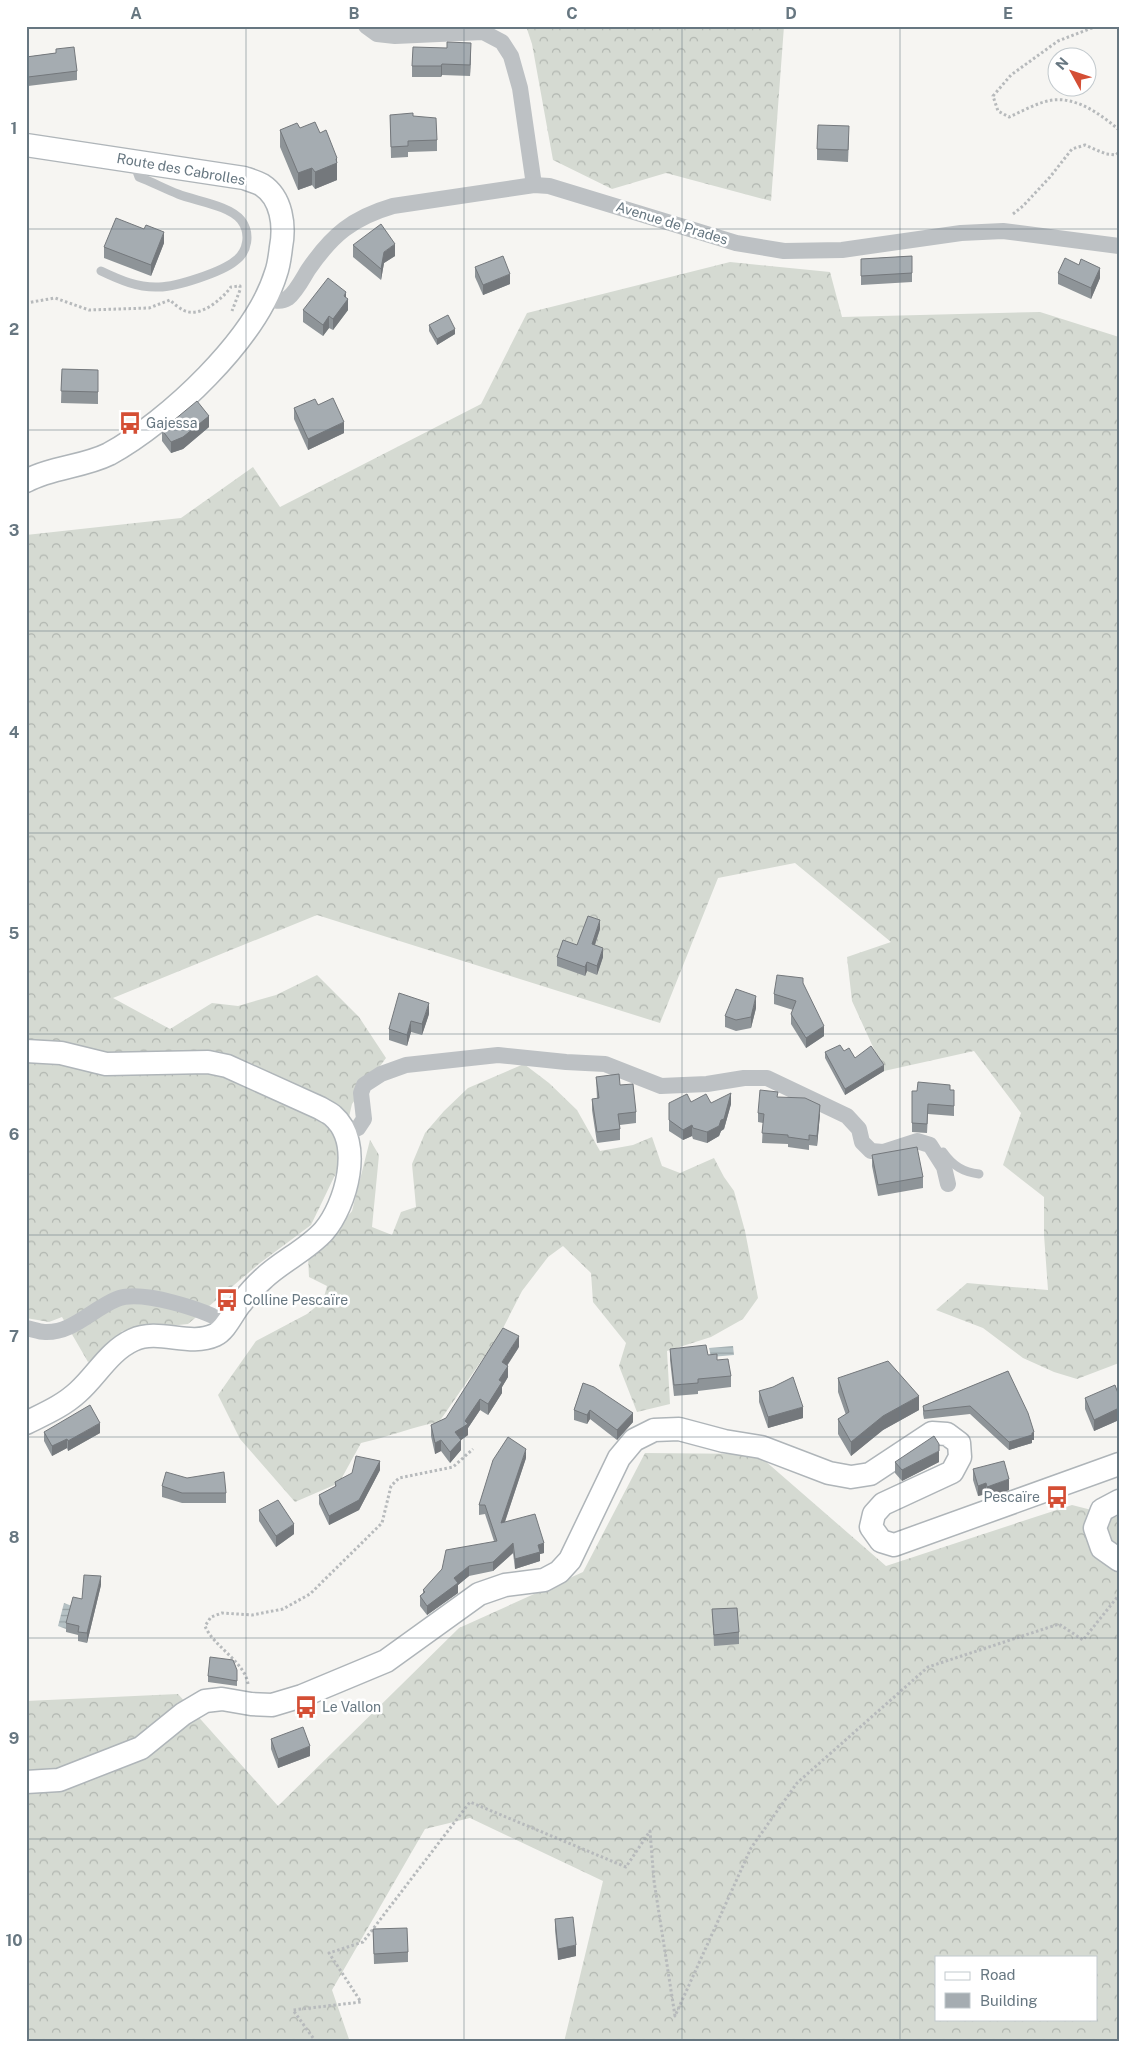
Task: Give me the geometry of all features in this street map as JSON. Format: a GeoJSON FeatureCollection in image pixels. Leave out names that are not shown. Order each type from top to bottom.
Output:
{"type":"FeatureCollection","features":[{"type":"Feature","properties":{"kind":"street"},"geometry":{"type":"LineString","coordinates":[[366,26],[377,34],[395,36],[483,32],[502,42],[511,56],[520,88],[534,185]]}},
{"type":"Feature","properties":{"kind":"street","name":"Route des Cabrolles"},"geometry":{"type":"LineString","coordinates":[[26,145],[244,178],[263,186],[274,198],[282,214],[284,234],[276,272],[266,298],[244,336],[183,400],[159,420],[110,453],[87,464],[58,469],[26,481]]}},
{"type":"Feature","properties":{"kind":"street","name":"Avenue de Prades"},"geometry":{"type":"LineString","coordinates":[[266,298],[279,302],[289,297],[324,246],[347,226],[370,213],[393,206],[534,185],[549,186],[736,242],[784,251],[842,250],[961,233],[1003,231],[1119,246]]}},
{"type":"Feature","properties":{"kind":"street"},"geometry":{"type":"LineString","coordinates":[[26,1050],[61,1053],[106,1064],[208,1062],[227,1066],[320,1108],[334,1117],[345,1134],[350,1153],[346,1186],[336,1215],[322,1233],[264,1277],[240,1303],[217,1334],[202,1339],[151,1335],[134,1339],[117,1350],[79,1392],[58,1407],[26,1423]]}},
{"type":"Feature","properties":{"kind":"street"},"geometry":{"type":"LineString","coordinates":[[345,1134],[358,1128],[364,1119],[361,1093],[364,1086],[380,1074],[406,1065],[498,1054],[566,1062],[605,1064],[661,1086],[707,1084],[744,1078],[767,1078],[847,1116],[859,1129],[862,1142],[871,1150],[883,1152],[917,1142],[930,1145],[944,1167],[948,1184]]}},
{"type":"Feature","properties":{"kind":"street"},"geometry":{"type":"LineString","coordinates":[[26,1328],[45,1332],[61,1329],[79,1323],[98,1308],[119,1298],[139,1296],[183,1305],[213,1315],[226,1323]]}},
{"type":"Feature","properties":{"kind":"street"},"geometry":{"type":"LineString","coordinates":[[26,1782],[60,1780],[141,1748],[183,1714],[205,1701],[222,1698],[250,1704],[272,1705],[302,1696],[378,1664],[409,1646],[479,1594],[504,1585],[544,1580],[559,1572],[570,1560],[619,1458],[634,1440],[654,1430],[679,1429],[724,1441],[761,1447],[829,1473],[851,1477],[870,1474],[932,1433],[947,1434],[959,1443],[960,1457],[952,1472],[883,1504],[874,1514],[871,1527],[880,1541],[894,1545],[1119,1464]]}},
{"type":"Feature","properties":{"kind":"street"},"geometry":{"type":"LineString","coordinates":[[1119,1501],[1102,1510],[1095,1528],[1102,1548],[1119,1560]]}},
{"type":"Feature","properties":{"kind":"lane"},"geometry":{"type":"LineString","coordinates":[[101,271],[127,284],[161,287],[202,278],[236,261],[246,246],[248,235],[241,220],[221,207],[180,194],[139,177],[133,160]]}},
{"type":"Feature","properties":{"kind":"lane"},"geometry":{"type":"LineString","coordinates":[[930,1145],[933,1142],[938,1142],[949,1160],[955,1165],[965,1172],[979,1174]]}},
{"type":"Feature","properties":{"kind":"path"},"geometry":{"type":"LineString","coordinates":[[1097,26],[1058,41],[1011,75],[993,96],[998,111],[1009,118],[1033,106],[1054,100],[1075,103],[1102,115],[1119,130]]}},
{"type":"Feature","properties":{"kind":"path"},"geometry":{"type":"LineString","coordinates":[[1003,231],[1010,216],[1023,206],[1050,177],[1072,149],[1085,145],[1106,154],[1116,155],[1119,152]]}},
{"type":"Feature","properties":{"kind":"path"},"geometry":{"type":"LineString","coordinates":[[26,302],[55,298],[88,310],[149,308],[170,300],[185,311],[201,311],[222,298],[230,287]]}},
{"type":"Feature","properties":{"kind":"path"},"geometry":{"type":"LineString","coordinates":[[250,1704],[248,1679],[232,1658],[208,1635],[205,1626],[211,1617],[222,1613],[252,1615],[282,1609],[310,1594],[382,1523],[391,1486],[399,1478],[453,1467],[473,1449]]}},
{"type":"Feature","properties":{"kind":"path"},"geometry":{"type":"LineString","coordinates":[[316,2042],[292,2010],[361,2002],[329,1953],[363,1942],[470,1802],[626,1867],[650,1831],[654,1881],[675,2016],[751,1848],[797,1783],[928,1667],[1059,1624],[1083,1640],[1119,1595]]}},
{"type":"Feature","properties":{"kind":"green space"},"geometry":{"type":"Polygon","coordinates":[[[526,26],[784,26],[771,201],[666,173],[612,189],[553,160],[532,44],[526,26]]]}},
{"type":"Feature","properties":{"kind":"green space"},"geometry":{"type":"Polygon","coordinates":[[[730,262],[830,272],[842,317],[1040,312],[1119,337],[1119,1363],[1077,1379],[1054,1372],[1023,1358],[983,1328],[936,1310],[967,1283],[1048,1290],[1044,1235],[1044,1197],[1003,1165],[1021,1113],[974,1051],[884,1071],[852,1001],[847,957],[891,942],[795,863],[718,878],[660,1023],[317,915],[113,998],[170,1029],[212,1003],[238,1006],[276,995],[317,975],[359,1017],[386,1058],[352,1104],[336,1173],[311,1225],[260,1263],[188,1324],[122,1331],[110,1347],[88,1362],[62,1317],[49,1322],[26,1318],[26,535],[181,518],[253,467],[280,507],[481,404],[527,313],[730,262]]]}},
{"type":"Feature","properties":{"kind":"green space"},"geometry":{"type":"Polygon","coordinates":[[[524,1064],[549,1083],[577,1110],[600,1151],[633,1145],[652,1137],[662,1166],[680,1173],[714,1158],[734,1191],[745,1231],[758,1298],[743,1319],[711,1337],[667,1351],[670,1404],[637,1412],[619,1366],[626,1343],[593,1302],[591,1273],[563,1246],[548,1257],[522,1291],[500,1334],[439,1422],[361,1443],[339,1483],[295,1502],[240,1439],[218,1395],[256,1341],[307,1314],[323,1301],[327,1286],[309,1277],[308,1256],[326,1242],[352,1211],[370,1140],[379,1155],[372,1227],[392,1235],[401,1212],[416,1207],[412,1164],[425,1133],[468,1088],[524,1064]]]}},
{"type":"Feature","properties":{"kind":"green space"},"geometry":{"type":"Polygon","coordinates":[[[645,1453],[757,1454],[886,1566],[1072,1505],[1119,1517],[1119,2042],[564,2042],[603,1881],[470,1818],[425,1829],[332,1990],[350,2042],[26,2042],[26,1701],[178,1694],[278,1806],[459,1628],[583,1572],[645,1453]]]}},
{"type":"Feature","properties":{"kind":"shaded area"},"geometry":{"type":"Polygon","coordinates":[[[733,1346],[734,1355],[711,1357],[709,1348],[733,1346]]]}},
{"type":"Feature","properties":{"kind":"shaded area"},"geometry":{"type":"Polygon","coordinates":[[[64,1603],[72,1606],[66,1629],[58,1626],[64,1603]]]}},
{"type":"Feature","properties":{"kind":"building"},"geometry":{"type":"Polygon","coordinates":[[[447,42],[471,43],[470,65],[412,66],[413,47],[447,48],[447,42]]]}},
{"type":"Feature","properties":{"kind":"building"},"geometry":{"type":"Polygon","coordinates":[[[74,47],[77,71],[28,77],[26,57],[56,53],[56,49],[74,47]]]}},
{"type":"Feature","properties":{"kind":"building"},"geometry":{"type":"Polygon","coordinates":[[[413,113],[413,116],[436,118],[437,140],[408,141],[408,146],[391,147],[390,115],[413,113]]]}},
{"type":"Feature","properties":{"kind":"building"},"geometry":{"type":"Polygon","coordinates":[[[315,122],[320,133],[326,130],[337,158],[337,163],[315,172],[312,168],[298,173],[280,130],[297,123],[300,128],[315,122]]]}},
{"type":"Feature","properties":{"kind":"building"},"geometry":{"type":"Polygon","coordinates":[[[818,125],[849,126],[848,150],[817,149],[818,125]]]}},
{"type":"Feature","properties":{"kind":"building"},"geometry":{"type":"Polygon","coordinates":[[[116,218],[144,229],[146,225],[164,232],[151,265],[104,247],[116,218]]]}},
{"type":"Feature","properties":{"kind":"building"},"geometry":{"type":"Polygon","coordinates":[[[381,224],[395,244],[384,252],[381,269],[353,245],[381,224]]]}},
{"type":"Feature","properties":{"kind":"building"},"geometry":{"type":"Polygon","coordinates":[[[503,256],[510,274],[483,285],[475,267],[503,256]]]}},
{"type":"Feature","properties":{"kind":"building"},"geometry":{"type":"Polygon","coordinates":[[[912,256],[912,273],[861,276],[861,259],[912,256]]]}},
{"type":"Feature","properties":{"kind":"building"},"geometry":{"type":"Polygon","coordinates":[[[1065,258],[1079,265],[1081,259],[1100,268],[1091,288],[1058,273],[1065,258]]]}},
{"type":"Feature","properties":{"kind":"building"},"geometry":{"type":"Polygon","coordinates":[[[328,278],[346,292],[344,296],[348,299],[333,319],[329,316],[323,325],[303,310],[328,278]]]}},
{"type":"Feature","properties":{"kind":"building"},"geometry":{"type":"Polygon","coordinates":[[[448,315],[455,329],[437,339],[429,325],[448,315]]]}},
{"type":"Feature","properties":{"kind":"building"},"geometry":{"type":"Polygon","coordinates":[[[62,369],[98,370],[98,392],[61,391],[62,369]]]}},
{"type":"Feature","properties":{"kind":"building"},"geometry":{"type":"Polygon","coordinates":[[[333,398],[344,422],[308,439],[294,408],[315,399],[318,405],[333,398]]]}},
{"type":"Feature","properties":{"kind":"building"},"geometry":{"type":"Polygon","coordinates":[[[197,401],[209,416],[183,437],[171,442],[162,430],[197,401]]]}},
{"type":"Feature","properties":{"kind":"building"},"geometry":{"type":"Polygon","coordinates":[[[588,916],[600,920],[592,944],[603,948],[597,966],[587,962],[585,967],[557,957],[563,940],[577,945],[588,916]]]}},
{"type":"Feature","properties":{"kind":"building"},"geometry":{"type":"Polygon","coordinates":[[[777,975],[803,978],[803,983],[824,1026],[806,1038],[791,1014],[796,1001],[774,994],[777,975]]]}},
{"type":"Feature","properties":{"kind":"building"},"geometry":{"type":"Polygon","coordinates":[[[736,989],[756,996],[751,1017],[736,1020],[725,1016],[736,989]]]}},
{"type":"Feature","properties":{"kind":"building"},"geometry":{"type":"Polygon","coordinates":[[[399,993],[429,1003],[422,1024],[411,1021],[407,1035],[389,1029],[399,993]]]}},
{"type":"Feature","properties":{"kind":"building"},"geometry":{"type":"Polygon","coordinates":[[[840,1045],[844,1051],[849,1048],[855,1058],[871,1046],[884,1065],[845,1089],[825,1052],[840,1045]]]}},
{"type":"Feature","properties":{"kind":"building"},"geometry":{"type":"Polygon","coordinates":[[[619,1074],[620,1085],[633,1084],[636,1112],[618,1114],[620,1129],[597,1132],[592,1099],[599,1098],[596,1077],[619,1074]]]}},
{"type":"Feature","properties":{"kind":"building"},"geometry":{"type":"Polygon","coordinates":[[[918,1082],[950,1085],[950,1090],[954,1090],[954,1106],[928,1104],[927,1124],[912,1123],[912,1091],[917,1091],[918,1082]]]}},
{"type":"Feature","properties":{"kind":"building"},"geometry":{"type":"Polygon","coordinates":[[[760,1090],[778,1092],[777,1097],[805,1098],[820,1105],[817,1136],[809,1135],[809,1140],[788,1137],[788,1135],[762,1133],[764,1114],[758,1113],[760,1090]]]}},
{"type":"Feature","properties":{"kind":"building"},"geometry":{"type":"Polygon","coordinates":[[[731,1093],[724,1119],[721,1120],[719,1126],[707,1132],[693,1128],[692,1125],[683,1130],[669,1120],[669,1103],[687,1094],[691,1102],[706,1094],[711,1103],[731,1093]]]}},
{"type":"Feature","properties":{"kind":"building"},"geometry":{"type":"Polygon","coordinates":[[[917,1147],[923,1177],[878,1185],[872,1155],[917,1147]]]}},
{"type":"Feature","properties":{"kind":"building"},"geometry":{"type":"Polygon","coordinates":[[[503,1328],[519,1336],[502,1362],[508,1366],[499,1380],[502,1382],[488,1404],[480,1399],[465,1421],[468,1424],[455,1432],[461,1440],[450,1452],[441,1440],[435,1443],[431,1425],[446,1418],[503,1328]]]}},
{"type":"Feature","properties":{"kind":"building"},"geometry":{"type":"Polygon","coordinates":[[[706,1345],[708,1355],[717,1354],[717,1360],[728,1359],[731,1376],[698,1379],[698,1383],[674,1385],[670,1349],[706,1345]]]}},
{"type":"Feature","properties":{"kind":"building"},"geometry":{"type":"Polygon","coordinates":[[[888,1361],[919,1396],[883,1416],[851,1442],[838,1419],[849,1412],[838,1378],[888,1361]]]}},
{"type":"Feature","properties":{"kind":"building"},"geometry":{"type":"Polygon","coordinates":[[[1008,1371],[1028,1413],[1034,1432],[1032,1435],[1009,1442],[970,1406],[924,1411],[923,1406],[1008,1371]]]}},
{"type":"Feature","properties":{"kind":"building"},"geometry":{"type":"Polygon","coordinates":[[[793,1377],[803,1407],[768,1417],[759,1391],[773,1387],[793,1377]]]}},
{"type":"Feature","properties":{"kind":"building"},"geometry":{"type":"Polygon","coordinates":[[[583,1383],[594,1387],[633,1413],[617,1430],[590,1410],[587,1415],[574,1410],[583,1383]]]}},
{"type":"Feature","properties":{"kind":"building"},"geometry":{"type":"Polygon","coordinates":[[[1115,1385],[1119,1396],[1119,1408],[1094,1420],[1085,1398],[1115,1385]]]}},
{"type":"Feature","properties":{"kind":"building"},"geometry":{"type":"Polygon","coordinates":[[[90,1405],[100,1423],[68,1441],[67,1439],[52,1446],[44,1432],[90,1405]]]}},
{"type":"Feature","properties":{"kind":"building"},"geometry":{"type":"Polygon","coordinates":[[[934,1436],[939,1444],[939,1451],[902,1470],[895,1462],[934,1436]]]}},
{"type":"Feature","properties":{"kind":"building"},"geometry":{"type":"Polygon","coordinates":[[[508,1437],[526,1449],[501,1523],[535,1514],[544,1543],[538,1545],[540,1552],[515,1559],[513,1543],[493,1562],[469,1566],[454,1578],[458,1583],[427,1606],[420,1596],[442,1569],[446,1550],[497,1541],[485,1505],[479,1505],[493,1460],[508,1437]]]}},
{"type":"Feature","properties":{"kind":"building"},"geometry":{"type":"Polygon","coordinates":[[[356,1456],[380,1461],[359,1500],[329,1516],[319,1495],[336,1486],[335,1482],[352,1473],[356,1456]]]}},
{"type":"Feature","properties":{"kind":"building"},"geometry":{"type":"Polygon","coordinates":[[[1004,1461],[1009,1479],[987,1487],[986,1483],[978,1486],[973,1469],[1004,1461]]]}},
{"type":"Feature","properties":{"kind":"building"},"geometry":{"type":"Polygon","coordinates":[[[166,1472],[187,1478],[224,1472],[226,1493],[182,1493],[162,1486],[166,1472]]]}},
{"type":"Feature","properties":{"kind":"building"},"geometry":{"type":"Polygon","coordinates":[[[278,1500],[294,1524],[276,1536],[259,1510],[278,1500]]]}},
{"type":"Feature","properties":{"kind":"building"},"geometry":{"type":"Polygon","coordinates":[[[84,1575],[101,1576],[87,1633],[78,1632],[79,1626],[66,1623],[73,1597],[82,1599],[84,1575]]]}},
{"type":"Feature","properties":{"kind":"building"},"geometry":{"type":"Polygon","coordinates":[[[737,1608],[739,1632],[714,1635],[712,1609],[737,1608]]]}},
{"type":"Feature","properties":{"kind":"building"},"geometry":{"type":"Polygon","coordinates":[[[210,1657],[233,1660],[237,1670],[237,1681],[208,1676],[210,1657]]]}},
{"type":"Feature","properties":{"kind":"building"},"geometry":{"type":"Polygon","coordinates":[[[303,1727],[310,1746],[278,1759],[271,1739],[303,1727]]]}},
{"type":"Feature","properties":{"kind":"building"},"geometry":{"type":"Polygon","coordinates":[[[573,1917],[576,1945],[558,1949],[555,1919],[573,1917]]]}},
{"type":"Feature","properties":{"kind":"building"},"geometry":{"type":"Polygon","coordinates":[[[407,1928],[408,1952],[374,1954],[373,1929],[407,1928]]]}},
{"type":"Feature","properties":{"kind":"place","name":"Gajessa"},"geometry":{"type":"Point","coordinates":[130,423]}},
{"type":"Feature","properties":{"kind":"place","name":"Colline Pescaïre"},"geometry":{"type":"Point","coordinates":[227,1300]}},
{"type":"Feature","properties":{"kind":"place","name":"Pescaïre"},"geometry":{"type":"Point","coordinates":[1057,1497]}},
{"type":"Feature","properties":{"kind":"place","name":"Le Vallon"},"geometry":{"type":"Point","coordinates":[306,1707]}}]}
